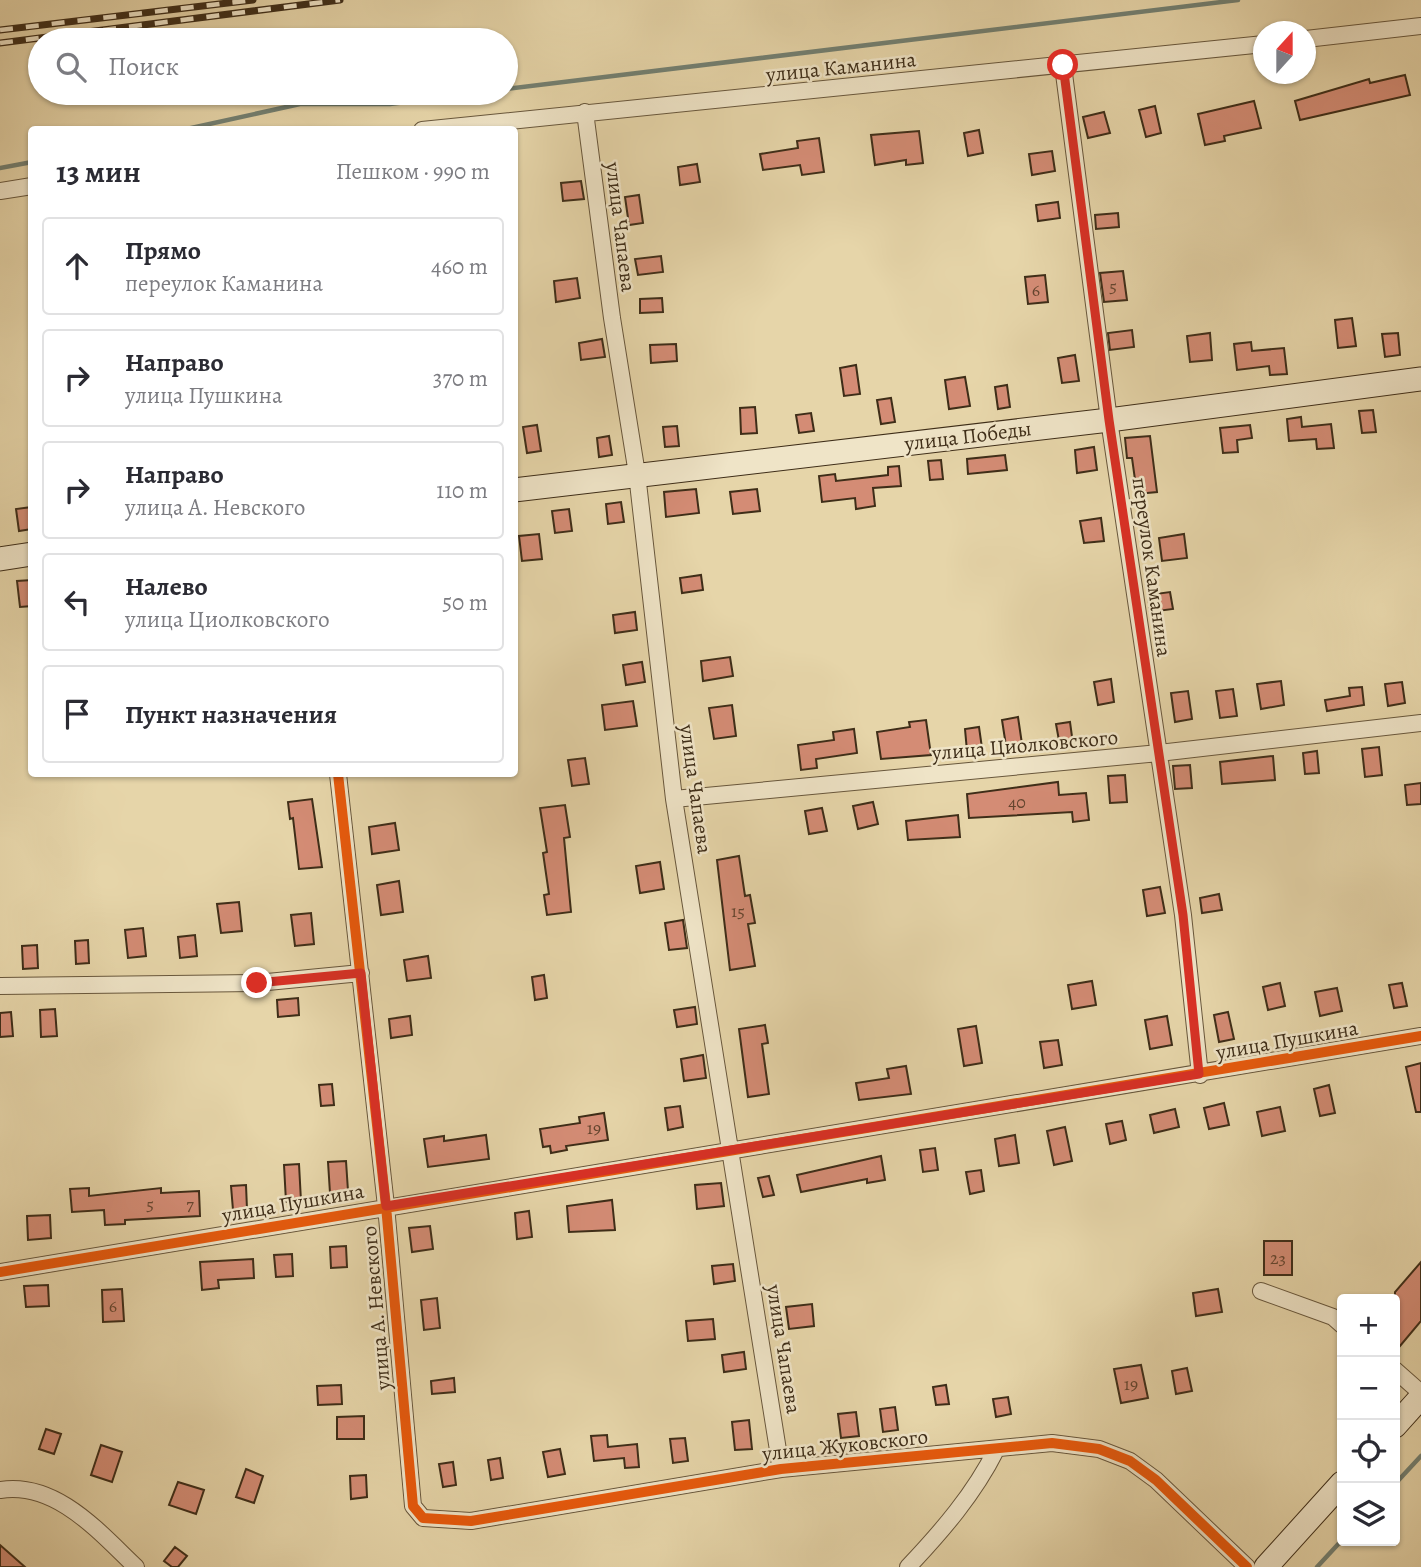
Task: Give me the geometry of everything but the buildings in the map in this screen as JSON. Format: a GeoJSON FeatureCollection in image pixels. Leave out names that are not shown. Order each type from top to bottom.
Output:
{"type":"FeatureCollection","features":[{"type":"Feature","properties":{"kind":"street"},"geometry":{"type":"LineString","coordinates":[[1316,38],[1421,26]]}},
{"type":"Feature","properties":{"kind":"street","name":"улица Каманина"},"geometry":{"type":"LineString","coordinates":[[460,126],[1253,45]]}},
{"type":"Feature","properties":{"kind":"street","name":"переулок Каманина"},"geometry":{"type":"LineString","coordinates":[[1063,65],[1109,420],[1183,915],[1199,1074]]}},
{"type":"Feature","properties":{"kind":"street","name":"улица Чапаева"},"geometry":{"type":"LineString","coordinates":[[585,113],[612,318],[637,474],[674,799],[781,1469]]}},
{"type":"Feature","properties":{"kind":"street"},"geometry":{"type":"LineString","coordinates":[[0,191],[28,187]]}},
{"type":"Feature","properties":{"kind":"street","name":"улица Победы"},"geometry":{"type":"LineString","coordinates":[[518,489],[1109,420],[1421,379]]}},
{"type":"Feature","properties":{"kind":"street"},"geometry":{"type":"LineString","coordinates":[[0,559],[28,555]]}},
{"type":"Feature","properties":{"kind":"street","name":"улица Циолковского"},"geometry":{"type":"LineString","coordinates":[[674,799],[1159,753],[1421,723]]}},
{"type":"Feature","properties":{"kind":"street","name":"улица А. Невского"},"geometry":{"type":"LineString","coordinates":[[338,777],[386,1206],[413,1506]]}},
{"type":"Feature","properties":{"kind":"street"},"geometry":{"type":"LineString","coordinates":[[0,986],[257,983],[361,973]]}},
{"type":"Feature","properties":{"kind":"street","name":"улица Пушкина"},"geometry":{"type":"LineString","coordinates":[[0,1272],[1421,1036]]}},
{"type":"Feature","properties":{"kind":"street"},"geometry":{"type":"LineString","coordinates":[[1261,1291],[1337,1321]]}},
{"type":"Feature","properties":{"kind":"street"},"geometry":{"type":"LineString","coordinates":[[1400,1375],[1421,1395],[1400,1420]]}},
{"type":"Feature","properties":{"kind":"street","name":"улица Жуковского"},"geometry":{"type":"LineString","coordinates":[[413,1506],[423,1518],[471,1521],[781,1469],[1052,1443],[1099,1449],[1130,1461],[1156,1480],[1247,1567]]}},
{"type":"Feature","properties":{"kind":"street"},"geometry":{"type":"LineString","coordinates":[[908,1567],[937,1537],[982,1478],[996,1450]]}},
{"type":"Feature","properties":{"kind":"street"},"geometry":{"type":"LineString","coordinates":[[0,1490],[14,1488],[62,1501],[136,1567]]}},
{"type":"Feature","properties":{"kind":"street"},"geometry":{"type":"LineString","coordinates":[[1266,1567],[1337,1489]]}},
{"type":"Feature","properties":{"kind":"waterway"},"geometry":{"type":"LineString","coordinates":[[518,88],[1238,0]]}},
{"type":"Feature","properties":{"kind":"waterway"},"geometry":{"type":"LineString","coordinates":[[200,126],[295,105]]}},
{"type":"Feature","properties":{"kind":"waterway"},"geometry":{"type":"LineString","coordinates":[[0,168],[28,163]]}},
{"type":"Feature","properties":{"kind":"waterway"},"geometry":{"type":"LineString","coordinates":[[1396,1483],[1421,1456]]}},
{"type":"Feature","properties":{"kind":"waterway"},"geometry":{"type":"LineString","coordinates":[[1317,1567],[1337,1545]]}},
{"type":"Feature","properties":{"kind":"railway"},"geometry":{"type":"LineString","coordinates":[[0,30],[253,0]]}},
{"type":"Feature","properties":{"kind":"railway"},"geometry":{"type":"LineString","coordinates":[[119,28],[340,0]]}},
{"type":"Feature","properties":{"kind":"railway"},"geometry":{"type":"LineString","coordinates":[[0,43],[28,39]]}},
{"type":"Feature","properties":{"kind":"cycle path"},"geometry":{"type":"LineString","coordinates":[[338,777],[386,1206],[413,1506],[423,1518],[471,1521],[781,1469],[1052,1443],[1099,1449],[1130,1461],[1156,1480],[1247,1567]]}},
{"type":"Feature","properties":{"kind":"cycle path"},"geometry":{"type":"LineString","coordinates":[[0,1272],[1421,1036]]}},
{"type":"Feature","properties":{"kind":"route"},"geometry":{"type":"LineString","coordinates":[[257,983],[361,973],[386,1206],[1199,1074],[1183,915],[1109,420],[1063,65]]}}]}
